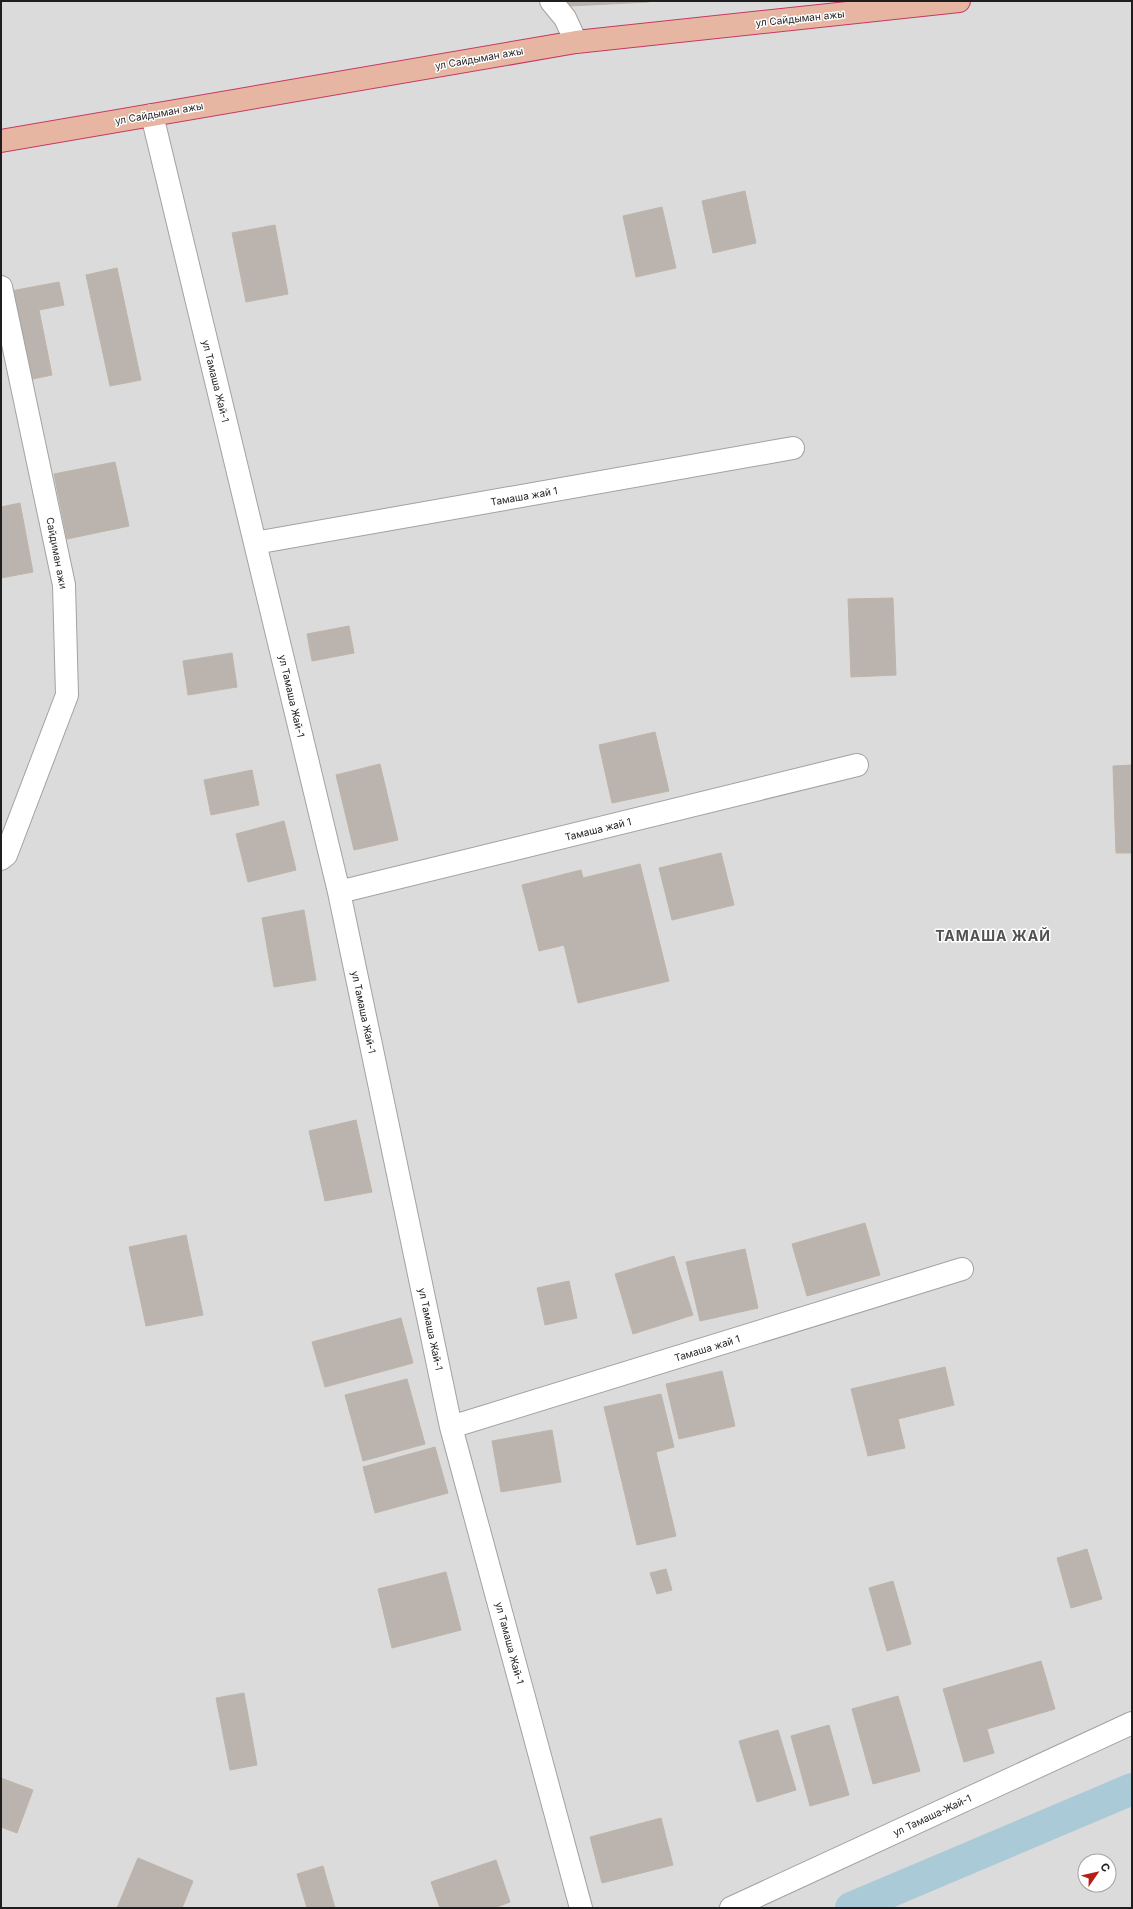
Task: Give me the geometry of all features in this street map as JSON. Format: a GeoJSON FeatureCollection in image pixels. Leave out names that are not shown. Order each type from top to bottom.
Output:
{"type":"FeatureCollection","features":[{"type":"Feature","properties":{"kind":"highway","name":"ул Сайдыман ажы"},"geometry":{"type":"LineString","coordinates":[[1,141],[576,42],[960,1]]}},
{"type":"Feature","properties":{"kind":"street"},"geometry":{"type":"LineString","coordinates":[[551,1],[565,18],[576,42]]}},
{"type":"Feature","properties":{"kind":"street","name":"ул Тамаша Жай-1"},"geometry":{"type":"LineString","coordinates":[[152,115],[339,892],[452,1427],[581,1908]]}},
{"type":"Feature","properties":{"kind":"street","name":"Сайдиман ажи"},"geometry":{"type":"LineString","coordinates":[[1,287],[64,585],[67,695],[6,855],[1,859]]}},
{"type":"Feature","properties":{"kind":"street","name":"Тамаша жай 1"},"geometry":{"type":"LineString","coordinates":[[255,543],[793,448]]}},
{"type":"Feature","properties":{"kind":"street","name":"Тамаша жай 1"},"geometry":{"type":"LineString","coordinates":[[339,892],[857,765]]}},
{"type":"Feature","properties":{"kind":"street","name":"Тамаша жай 1"},"geometry":{"type":"LineString","coordinates":[[452,1427],[962,1269]]}},
{"type":"Feature","properties":{"kind":"street","name":"ул Тамаша-Жай-1"},"geometry":{"type":"LineString","coordinates":[[731,1908],[1132,1723]]}},
{"type":"Feature","properties":{"kind":"shaded area"},"geometry":{"type":"Polygon","coordinates":[[[1,1],[1132,1],[1132,1907],[1,1908],[1,1]]]}},
{"type":"Feature","properties":{"kind":"building"},"geometry":{"type":"Polygon","coordinates":[[[567,1],[649,1],[649,2],[569,6],[567,1]]]}},
{"type":"Feature","properties":{"kind":"building"},"geometry":{"type":"Polygon","coordinates":[[[745,191],[756,243],[713,253],[702,201],[745,191]]]}},
{"type":"Feature","properties":{"kind":"building"},"geometry":{"type":"Polygon","coordinates":[[[662,207],[676,268],[636,277],[623,216],[662,207]]]}},
{"type":"Feature","properties":{"kind":"building"},"geometry":{"type":"Polygon","coordinates":[[[275,225],[288,294],[246,302],[232,233],[275,225]]]}},
{"type":"Feature","properties":{"kind":"building"},"geometry":{"type":"Polygon","coordinates":[[[117,268],[141,380],[110,386],[86,275],[117,268]]]}},
{"type":"Feature","properties":{"kind":"building"},"geometry":{"type":"Polygon","coordinates":[[[59,282],[64,305],[39,310],[52,375],[28,380],[11,291],[59,282]]]}},
{"type":"Feature","properties":{"kind":"building"},"geometry":{"type":"Polygon","coordinates":[[[115,462],[129,526],[67,539],[54,474],[115,462]]]}},
{"type":"Feature","properties":{"kind":"building"},"geometry":{"type":"Polygon","coordinates":[[[20,503],[33,572],[1,578],[1,507],[20,503]]]}},
{"type":"Feature","properties":{"kind":"building"},"geometry":{"type":"Polygon","coordinates":[[[893,598],[896,675],[851,677],[848,599],[893,598]]]}},
{"type":"Feature","properties":{"kind":"building"},"geometry":{"type":"Polygon","coordinates":[[[349,626],[354,653],[312,661],[307,634],[349,626]]]}},
{"type":"Feature","properties":{"kind":"building"},"geometry":{"type":"Polygon","coordinates":[[[232,653],[237,687],[188,695],[183,661],[232,653]]]}},
{"type":"Feature","properties":{"kind":"building"},"geometry":{"type":"Polygon","coordinates":[[[655,732],[669,791],[612,803],[599,745],[655,732]]]}},
{"type":"Feature","properties":{"kind":"building"},"geometry":{"type":"Polygon","coordinates":[[[380,764],[398,840],[354,850],[336,775],[380,764]]]}},
{"type":"Feature","properties":{"kind":"building"},"geometry":{"type":"Polygon","coordinates":[[[1132,765],[1132,853],[1116,853],[1113,766],[1132,765]]]}},
{"type":"Feature","properties":{"kind":"building"},"geometry":{"type":"Polygon","coordinates":[[[252,770],[259,805],[211,815],[204,780],[252,770]]]}},
{"type":"Feature","properties":{"kind":"building"},"geometry":{"type":"Polygon","coordinates":[[[284,821],[296,870],[248,882],[236,834],[284,821]]]}},
{"type":"Feature","properties":{"kind":"building"},"geometry":{"type":"Polygon","coordinates":[[[721,853],[734,905],[672,920],[659,868],[721,853]]]}},
{"type":"Feature","properties":{"kind":"building"},"geometry":{"type":"Polygon","coordinates":[[[640,864],[669,981],[578,1003],[564,945],[539,951],[522,885],[581,870],[583,878],[640,864]]]}},
{"type":"Feature","properties":{"kind":"building"},"geometry":{"type":"Polygon","coordinates":[[[304,910],[316,980],[274,987],[262,918],[304,910]]]}},
{"type":"Feature","properties":{"kind":"building"},"geometry":{"type":"Polygon","coordinates":[[[356,1120],[372,1192],[325,1201],[309,1131],[356,1120]]]}},
{"type":"Feature","properties":{"kind":"building"},"geometry":{"type":"Polygon","coordinates":[[[865,1223],[880,1275],[807,1296],[792,1244],[865,1223]]]}},
{"type":"Feature","properties":{"kind":"building"},"geometry":{"type":"Polygon","coordinates":[[[186,1235],[203,1315],[146,1326],[129,1247],[186,1235]]]}},
{"type":"Feature","properties":{"kind":"building"},"geometry":{"type":"Polygon","coordinates":[[[745,1249],[758,1308],[700,1321],[686,1262],[745,1249]]]}},
{"type":"Feature","properties":{"kind":"building"},"geometry":{"type":"Polygon","coordinates":[[[674,1256],[693,1315],[633,1334],[615,1274],[674,1256]]]}},
{"type":"Feature","properties":{"kind":"building"},"geometry":{"type":"Polygon","coordinates":[[[569,1281],[577,1318],[545,1325],[537,1288],[569,1281]]]}},
{"type":"Feature","properties":{"kind":"building"},"geometry":{"type":"Polygon","coordinates":[[[401,1318],[413,1363],[325,1387],[312,1342],[401,1318]]]}},
{"type":"Feature","properties":{"kind":"building"},"geometry":{"type":"Polygon","coordinates":[[[945,1367],[954,1405],[898,1419],[905,1448],[868,1456],[851,1389],[945,1367]]]}},
{"type":"Feature","properties":{"kind":"building"},"geometry":{"type":"Polygon","coordinates":[[[722,1371],[735,1426],[679,1439],[666,1384],[722,1371]]]}},
{"type":"Feature","properties":{"kind":"building"},"geometry":{"type":"Polygon","coordinates":[[[407,1379],[425,1444],[363,1461],[345,1395],[407,1379]]]}},
{"type":"Feature","properties":{"kind":"building"},"geometry":{"type":"Polygon","coordinates":[[[661,1394],[674,1447],[656,1452],[676,1536],[637,1545],[604,1407],[661,1394]]]}},
{"type":"Feature","properties":{"kind":"building"},"geometry":{"type":"Polygon","coordinates":[[[552,1430],[561,1482],[501,1492],[492,1441],[552,1430]]]}},
{"type":"Feature","properties":{"kind":"building"},"geometry":{"type":"Polygon","coordinates":[[[435,1447],[448,1493],[375,1513],[363,1467],[435,1447]]]}},
{"type":"Feature","properties":{"kind":"building"},"geometry":{"type":"Polygon","coordinates":[[[1087,1549],[1102,1599],[1071,1608],[1057,1558],[1087,1549]]]}},
{"type":"Feature","properties":{"kind":"building"},"geometry":{"type":"Polygon","coordinates":[[[666,1569],[672,1590],[657,1594],[650,1573],[666,1569]]]}},
{"type":"Feature","properties":{"kind":"building"},"geometry":{"type":"Polygon","coordinates":[[[446,1572],[461,1630],[392,1648],[378,1589],[446,1572]]]}},
{"type":"Feature","properties":{"kind":"building"},"geometry":{"type":"Polygon","coordinates":[[[893,1581],[911,1644],[887,1651],[869,1588],[893,1581]]]}},
{"type":"Feature","properties":{"kind":"building"},"geometry":{"type":"Polygon","coordinates":[[[1041,1661],[1055,1709],[987,1729],[994,1753],[964,1762],[943,1689],[1041,1661]]]}},
{"type":"Feature","properties":{"kind":"building"},"geometry":{"type":"Polygon","coordinates":[[[244,1693],[257,1765],[230,1770],[216,1698],[244,1693]]]}},
{"type":"Feature","properties":{"kind":"building"},"geometry":{"type":"Polygon","coordinates":[[[898,1696],[920,1771],[873,1784],[852,1709],[898,1696]]]}},
{"type":"Feature","properties":{"kind":"building"},"geometry":{"type":"Polygon","coordinates":[[[829,1725],[849,1795],[810,1806],[791,1736],[829,1725]]]}},
{"type":"Feature","properties":{"kind":"building"},"geometry":{"type":"Polygon","coordinates":[[[778,1730],[796,1790],[757,1802],[739,1741],[778,1730]]]}},
{"type":"Feature","properties":{"kind":"building"},"geometry":{"type":"Polygon","coordinates":[[[1,1778],[33,1790],[17,1833],[1,1827],[1,1778]]]}},
{"type":"Feature","properties":{"kind":"building"},"geometry":{"type":"Polygon","coordinates":[[[661,1818],[673,1865],[602,1883],[590,1837],[661,1818]]]}},
{"type":"Feature","properties":{"kind":"building"},"geometry":{"type":"Polygon","coordinates":[[[138,1858],[193,1881],[182,1908],[117,1908],[138,1858]]]}},
{"type":"Feature","properties":{"kind":"building"},"geometry":{"type":"Polygon","coordinates":[[[496,1860],[510,1902],[494,1908],[440,1908],[431,1882],[496,1860]]]}},
{"type":"Feature","properties":{"kind":"building"},"geometry":{"type":"Polygon","coordinates":[[[323,1866],[335,1908],[307,1908],[297,1874],[323,1866]]]}},
{"type":"Feature","properties":{"kind":"waterway"},"geometry":{"type":"LineString","coordinates":[[851,1908],[1132,1789]]}},
{"type":"Feature","properties":{"kind":"district","name":"ТАМАША ЖАЙ"},"geometry":{"type":"Point","coordinates":[993,936]}}]}
